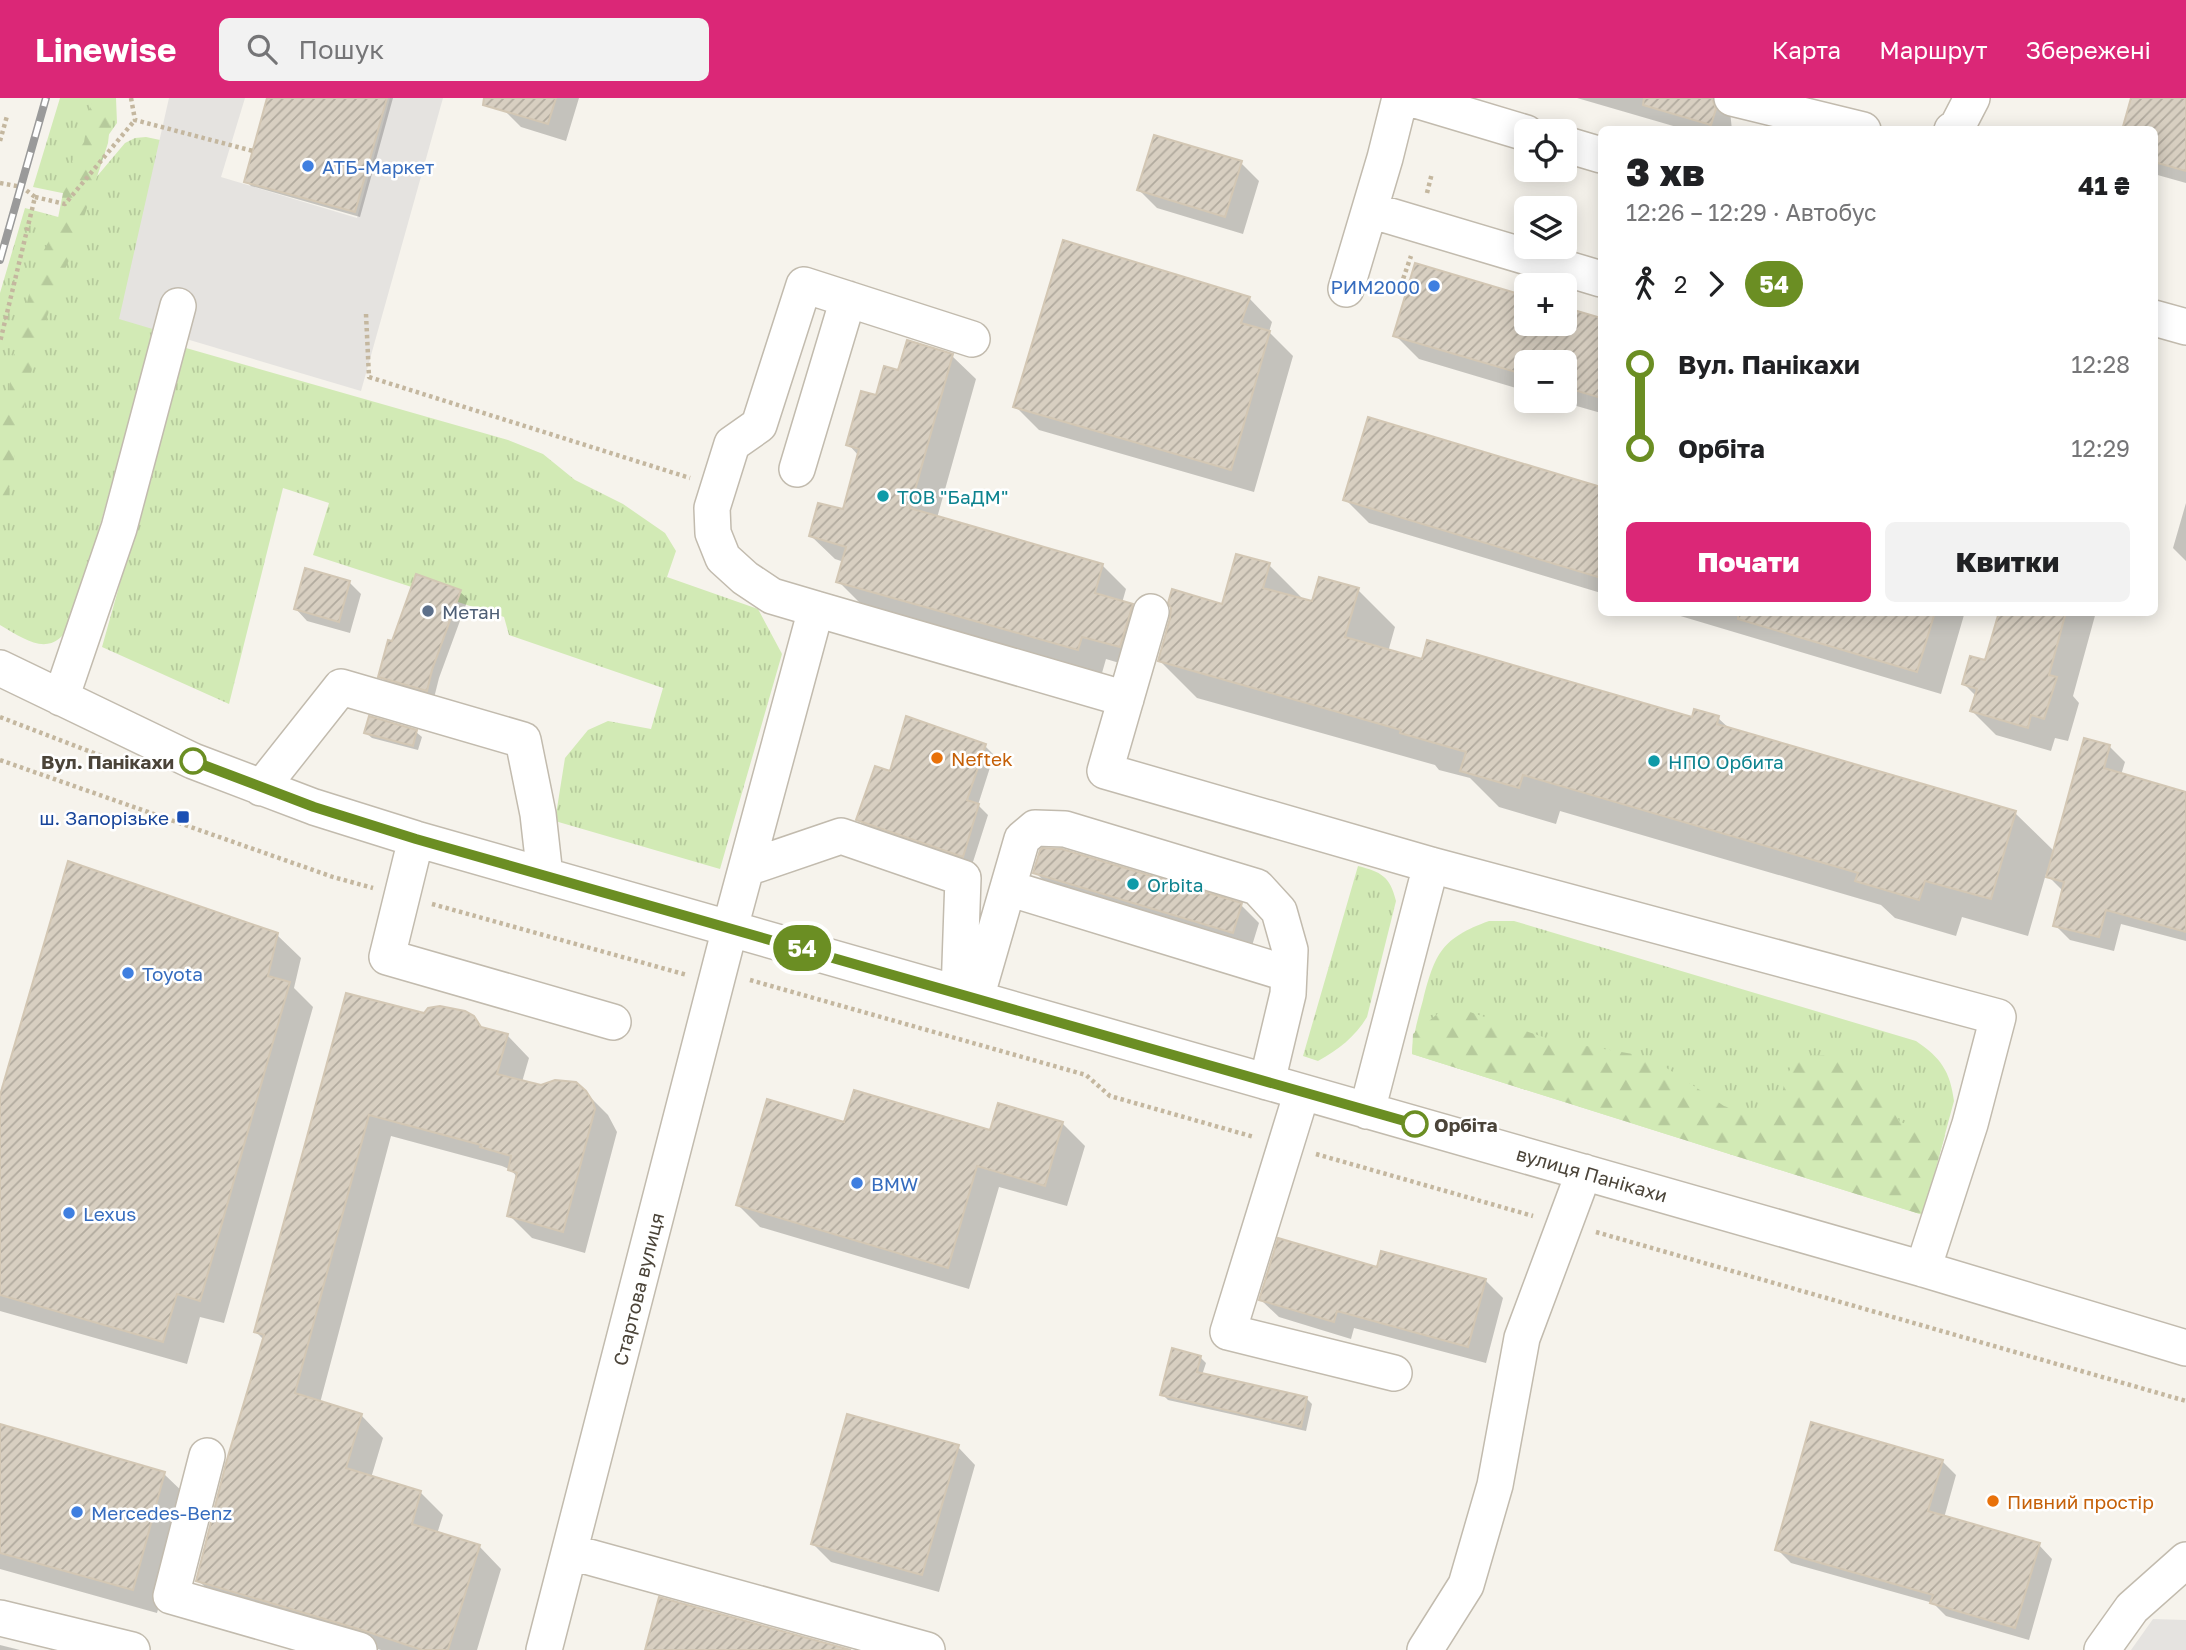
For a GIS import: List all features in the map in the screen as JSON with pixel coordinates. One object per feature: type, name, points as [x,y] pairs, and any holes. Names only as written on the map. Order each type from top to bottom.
[{"type":"street","points":[[1346,289],[1401,98]]},
{"type":"street","points":[[1409,98],[1514,129]]},
{"type":"street","points":[[1732,98],[1847,126]]},
{"type":"street","points":[[1958,126],[1972,98]]},
{"type":"street","points":[[1577,148],[1598,154]]},
{"type":"street","points":[[1370,210],[1598,278]]},
{"type":"street","points":[[972,339],[804,285],[759,425],[732,444],[718,487],[712,508],[713,533],[723,558],[745,578],[772,596],[1126,699]]},
{"type":"street","points":[[797,469],[848,299]]},
{"type":"street","points":[[61,698],[119,528],[178,306]]},
{"type":"street","points":[[2158,319],[2186,327]]},
{"type":"street","name":"Стартова вулиця","points":[[544,1650],[730,928],[816,609]]},
{"type":"street","points":[[1151,612],[1105,771],[1431,865],[1998,1017],[1970,1124],[1923,1269]]},
{"type":"street","name":"вулиця Панікахи","points":[[1,670],[193,761],[314,807],[416,839],[1923,1269],[2186,1348]]},
{"type":"street","points":[[261,788],[341,687],[523,740],[538,814],[545,876]]},
{"type":"street","points":[[968,996],[1008,888],[1022,839],[1035,828],[1065,828],[1257,887],[1279,911],[1290,950],[1288,994],[1267,1082]]},
{"type":"street","points":[[747,868],[841,836],[963,878],[968,996]]},
{"type":"street","points":[[416,839],[387,957],[612,1022]]},
{"type":"street","points":[[1367,1111],[1431,865]]},
{"type":"street","points":[[1008,888],[1289,974]]},
{"type":"street","points":[[1302,1092],[1228,1332],[1394,1373]]},
{"type":"street","points":[[1425,1650],[1466,1585],[1495,1485],[1522,1338],[1584,1172]]},
{"type":"street","points":[[207,1456],[171,1596],[359,1650]]},
{"type":"street","points":[[570,1552],[927,1650]]},
{"type":"street","points":[[2102,1650],[2132,1608],[2186,1560]]},
{"type":"street","points":[[0,1618],[132,1650]]},
{"type":"path","points":[[131,98],[135,120]]},
{"type":"path","points":[[0,141],[7,116]]},
{"type":"path","points":[[135,120],[253,151]]},
{"type":"path","points":[[0,183],[22,187],[35,197],[65,204],[135,120]]},
{"type":"path","points":[[0,342],[35,197]]},
{"type":"path","points":[[1408,287],[1401,285],[1409,262]]},
{"type":"path","points":[[366,314],[369,377],[718,487]]},
{"type":"path","points":[[0,760],[333,877],[717,984],[746,979],[1086,1074],[1110,1096],[1563,1225],[1594,1231],[2186,1401]]},
{"type":"green space","points":[[60,98],[116,98],[117,123],[67,194],[33,187]]},
{"type":"green space","points":[[93,98],[113,98],[108,143],[73,251],[37,346],[4,518],[0,525],[0,422],[8,404],[12,362],[37,263],[56,228],[68,168],[84,142]]},
{"type":"green space","points":[[146,137],[179,144],[156,329],[73,620],[57,640],[40,644],[0,625],[0,293],[25,208],[62,218],[125,143]]},
{"type":"green space","points":[[186,348],[508,440],[543,454],[575,480],[623,504],[665,533],[676,551],[667,577],[758,609],[782,654],[720,869],[555,821],[565,758],[588,730],[608,721],[651,729],[663,688],[509,635],[504,617],[313,555],[329,503],[283,488],[229,704],[102,647]]},
{"type":"green space","points":[[1358,866],[1383,876],[1391,886],[1396,901],[1367,1017],[1346,1042],[1318,1061],[1303,1056]]},
{"type":"green space","points":[[1489,921],[1514,921],[1916,1041],[1943,1066],[1950,1081],[1954,1101],[1923,1215],[1412,1054],[1427,984],[1437,959],[1451,941],[1473,927]]},
{"type":"green space","points":[[1441,1011],[1467,1011],[1552,1040],[1650,1057],[1724,1106],[1756,1117],[1780,1106],[1785,1079],[1794,1062],[1810,1056],[1837,1054],[1867,1072],[1900,1122],[1945,1135],[1923,1215],[1412,1054],[1413,1034]]},
{"type":"shaded area","points":[[169,98],[245,98],[221,177],[357,218],[390,98],[443,98],[361,391],[119,319]]},
{"type":"shaded area","points":[[2153,1619],[2186,1620],[2186,1650],[2131,1650]]},
{"type":"building","name":"АТБ-Маркет","points":[[267,98],[387,98],[355,212],[244,182]]},
{"type":"building","points":[[484,98],[556,98],[548,124],[483,105]]},
{"type":"building","points":[[1644,98],[1712,98],[1716,109],[1711,125],[1643,105]]},
{"type":"building","points":[[2131,98],[2186,98],[2186,171],[2158,163],[2158,126],[2123,126]]},
{"type":"building","points":[[1154,135],[1242,161],[1225,217],[1137,190]]},
{"type":"building","points":[[1063,240],[1250,297],[1241,323],[1270,331],[1231,470],[1013,407]]},
{"type":"building","points":[[1415,263],[1514,292],[1514,336],[1577,336],[1577,311],[1598,317],[1598,397],[1577,391],[1577,350],[1514,350],[1514,371],[1393,336]]},
{"type":"building","name":"ТОВ \"БаДМ\"","points":[[907,340],[953,354],[910,508],[1103,564],[1095,593],[1133,604],[1120,647],[1082,637],[1078,650],[836,582],[846,547],[809,536],[818,503],[843,509],[859,449],[846,445],[861,391],[876,395],[884,366],[898,370]]},
{"type":"building","points":[[1368,417],[1598,486],[1598,577],[1343,500]]},
{"type":"building","name":"НПО Орбита","points":[[1236,554],[1270,563],[1263,588],[1312,601],[1319,577],[1359,588],[1345,637],[1422,659],[1427,640],[1692,717],[1694,709],[1719,716],[1717,724],[2016,811],[1991,899],[1925,881],[1919,900],[1855,881],[1858,873],[1523,775],[1519,788],[1460,771],[1466,752],[1400,733],[1401,730],[1158,661],[1170,618],[1171,608],[1168,603],[1172,589],[1222,604]]},
{"type":"building","points":[[305,568],[350,581],[339,622],[294,609]]},
{"type":"building","points":[[416,574],[461,590],[427,691],[378,677],[388,640],[392,641]]},
{"type":"building","points":[[1738,616],[1934,616],[1917,672],[1738,619]]},
{"type":"building","points":[[1998,616],[2065,616],[2049,675],[2057,677],[2044,719],[2031,715],[2028,728],[1970,711],[1977,689],[1962,684],[1970,656],[1985,660]]},
{"type":"building","points":[[369,716],[417,730],[413,746],[364,733]]},
{"type":"building","points":[[906,716],[986,744],[967,800],[979,804],[963,857],[856,820],[875,766],[890,771]]},
{"type":"building","points":[[2084,738],[2110,745],[2104,768],[2186,792],[2186,932],[2106,910],[2099,937],[2053,926],[2064,882],[2046,877]]},
{"type":"building","name":"Orbita","points":[[1042,848],[1062,849],[1242,903],[1233,933],[1033,873]]},
{"type":"building","points":[[68,861],[278,933],[268,976],[290,982],[200,1301],[177,1294],[163,1342],[0,1295],[0,1095]]},
{"type":"building","points":[[346,993],[424,1013],[428,1008],[440,1006],[465,1011],[474,1016],[481,1027],[508,1034],[497,1074],[541,1085],[555,1080],[576,1082],[586,1091],[595,1109],[563,1232],[507,1216],[517,1173],[508,1170],[511,1156],[480,1147],[481,1145],[369,1115],[295,1393],[362,1414],[346,1468],[421,1491],[412,1524],[480,1545],[448,1650],[422,1650],[196,1581],[226,1463],[264,1335],[254,1332]]},
{"type":"building","name":"BMW","points":[[854,1090],[990,1130],[998,1103],[1063,1122],[1045,1186],[977,1166],[948,1268],[736,1205],[767,1099],[844,1122]]},
{"type":"building","points":[[1278,1238],[1377,1267],[1381,1251],[1486,1279],[1468,1347],[1337,1311],[1334,1322],[1259,1300]]},
{"type":"building","points":[[1172,1348],[1201,1356],[1197,1372],[1307,1397],[1301,1427],[1160,1395]]},
{"type":"building","points":[[847,1414],[959,1445],[922,1575],[811,1544]]},
{"type":"building","points":[[1811,1422],[1943,1460],[1928,1511],[2040,1543],[2015,1628],[1930,1603],[1933,1595],[1775,1550]]},
{"type":"building","name":"Mercedes-Benz","points":[[0,1424],[165,1472],[133,1590],[0,1553]]},
{"type":"building","points":[[659,1597],[851,1650],[645,1650]]},
{"type":"railway","points":[[0,260],[46,98]]},
{"type":"bus line","name":"54","points":[[193,761],[314,807],[416,839],[1415,1124]]},
{"type":"place","name":"АТБ-Маркет","points":[[308,166]]},
{"type":"place","name":"РИМ2000","points":[[1434,286]]},
{"type":"place","name":"ТОВ \"БаДМ\"","points":[[883,496]]},
{"type":"place","name":"Метан","points":[[428,611]]},
{"type":"place","name":"Neftek","points":[[937,758]]},
{"type":"place","name":"Вул. Панікахи","points":[[193,761]]},
{"type":"place","name":"НПО Орбита","points":[[1654,761]]},
{"type":"place","name":"ш. Запорізьке","points":[[183,817]]},
{"type":"place","name":"Orbita","points":[[1133,884]]},
{"type":"place","name":"Toyota","points":[[128,973]]},
{"type":"place","name":"Орбіта","points":[[1415,1124]]},
{"type":"place","name":"BMW","points":[[857,1183]]},
{"type":"place","name":"Lexus","points":[[69,1213]]},
{"type":"place","name":"Пивний простір","points":[[1993,1501]]},
{"type":"place","name":"Mercedes-Benz","points":[[77,1512]]}]
